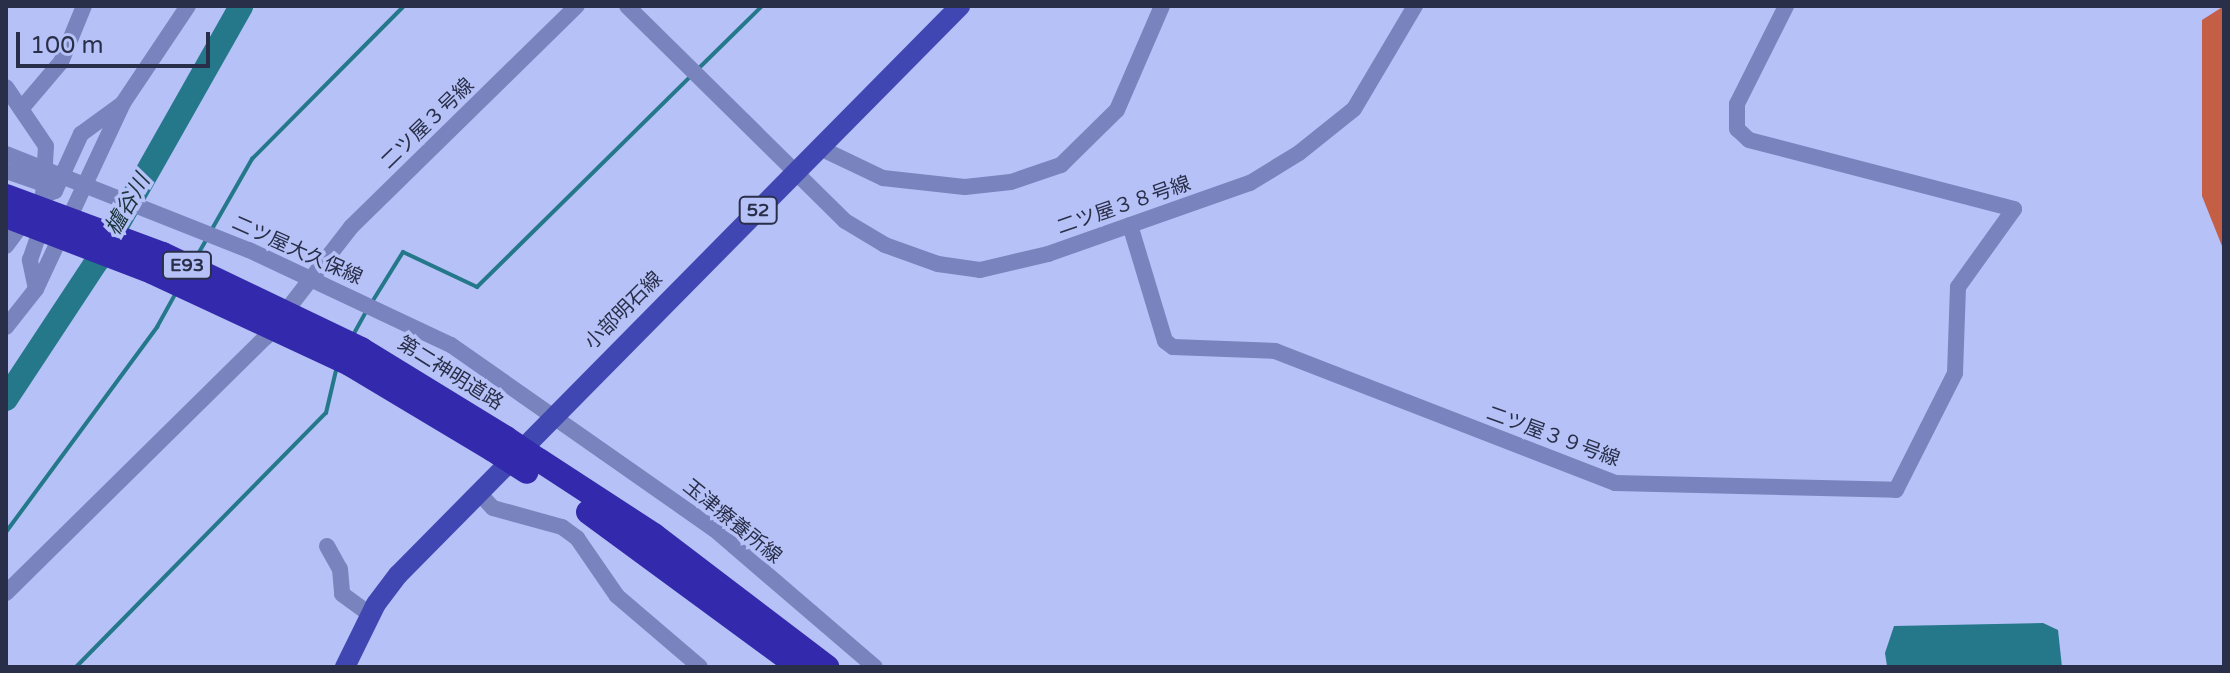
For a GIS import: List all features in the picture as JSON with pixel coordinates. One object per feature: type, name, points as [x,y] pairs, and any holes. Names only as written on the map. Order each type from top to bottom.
[{"type":"highway","name":"第二神明道路","points":[[6,196],[163,254],[356,357],[533,466],[799,667]]},
{"type":"highway","name":"第二神明道路","points":[[8,232],[152,272],[356,357]]},
{"type":"highway","name":"第二神明道路","points":[[533,466],[654,535],[827,667]]},
{"type":"main road","name":"小部明石線","points":[[347,666],[371,615],[398,575],[960,6]]},
{"type":"street","points":[[21,109],[61,62],[84,6]]},
{"type":"street","points":[[6,327],[36,289],[123,103],[188,6]]},
{"type":"street","name":"二ツ屋３号線","points":[[6,593],[266,337],[351,227],[577,6]]},
{"type":"street","name":"二ツ屋３８号線","points":[[627,6],[845,221],[885,245],[938,264],[980,270],[1048,254],[1250,183],[1299,153],[1354,109],[1415,6]]},
{"type":"street","points":[[820,148],[883,178],[965,187],[1011,182],[1061,165],[1117,110],[1162,6]]},
{"type":"street","name":"二ツ屋３９号線","points":[[1130,225],[1165,341],[1173,347],[1275,351],[1615,483],[1896,490],[1955,373],[1958,287],[2014,209],[1749,140],[1737,129],[1737,104],[1747,79],[1784,18],[1786,6]]},
{"type":"street","points":[[6,87],[46,146],[46,190],[30,260],[36,289]]},
{"type":"street","points":[[8,232],[46,190],[81,134],[123,103]]},
{"type":"street","name":"二ツ屋大久保線","points":[[6,154],[313,277],[451,345],[557,416]]},
{"type":"street","points":[[6,171],[46,190]]},
{"type":"street","name":"玉津療養所線","points":[[557,416],[714,529],[875,667]]},
{"type":"street","points":[[478,492],[493,508],[562,527],[577,538],[617,596],[693,665]]},
{"type":"street","points":[[327,546],[340,569],[342,594],[371,615]]},
{"type":"shaded area","points":[[2224,6],[2224,251],[2202,196],[2202,20]]},
{"type":"shaded area","points":[[2043,623],[2058,630],[2062,667],[1887,666],[1885,653],[1894,626]]},
{"type":"waterway","name":"櫨谷川","points":[[6,399],[97,261],[241,6]]},
{"type":"waterway","points":[[212,229],[252,159],[404,6]]},
{"type":"waterway","points":[[698,69],[762,6]]},
{"type":"waterway","points":[[372,302],[403,252],[477,287],[692,75]]},
{"type":"waterway","points":[[194,261],[208,237]]},
{"type":"waterway","points":[[6,532],[157,327],[176,293]]},
{"type":"waterway","points":[[352,337],[367,310]]},
{"type":"waterway","points":[[76,667],[326,413],[337,366]]}]
